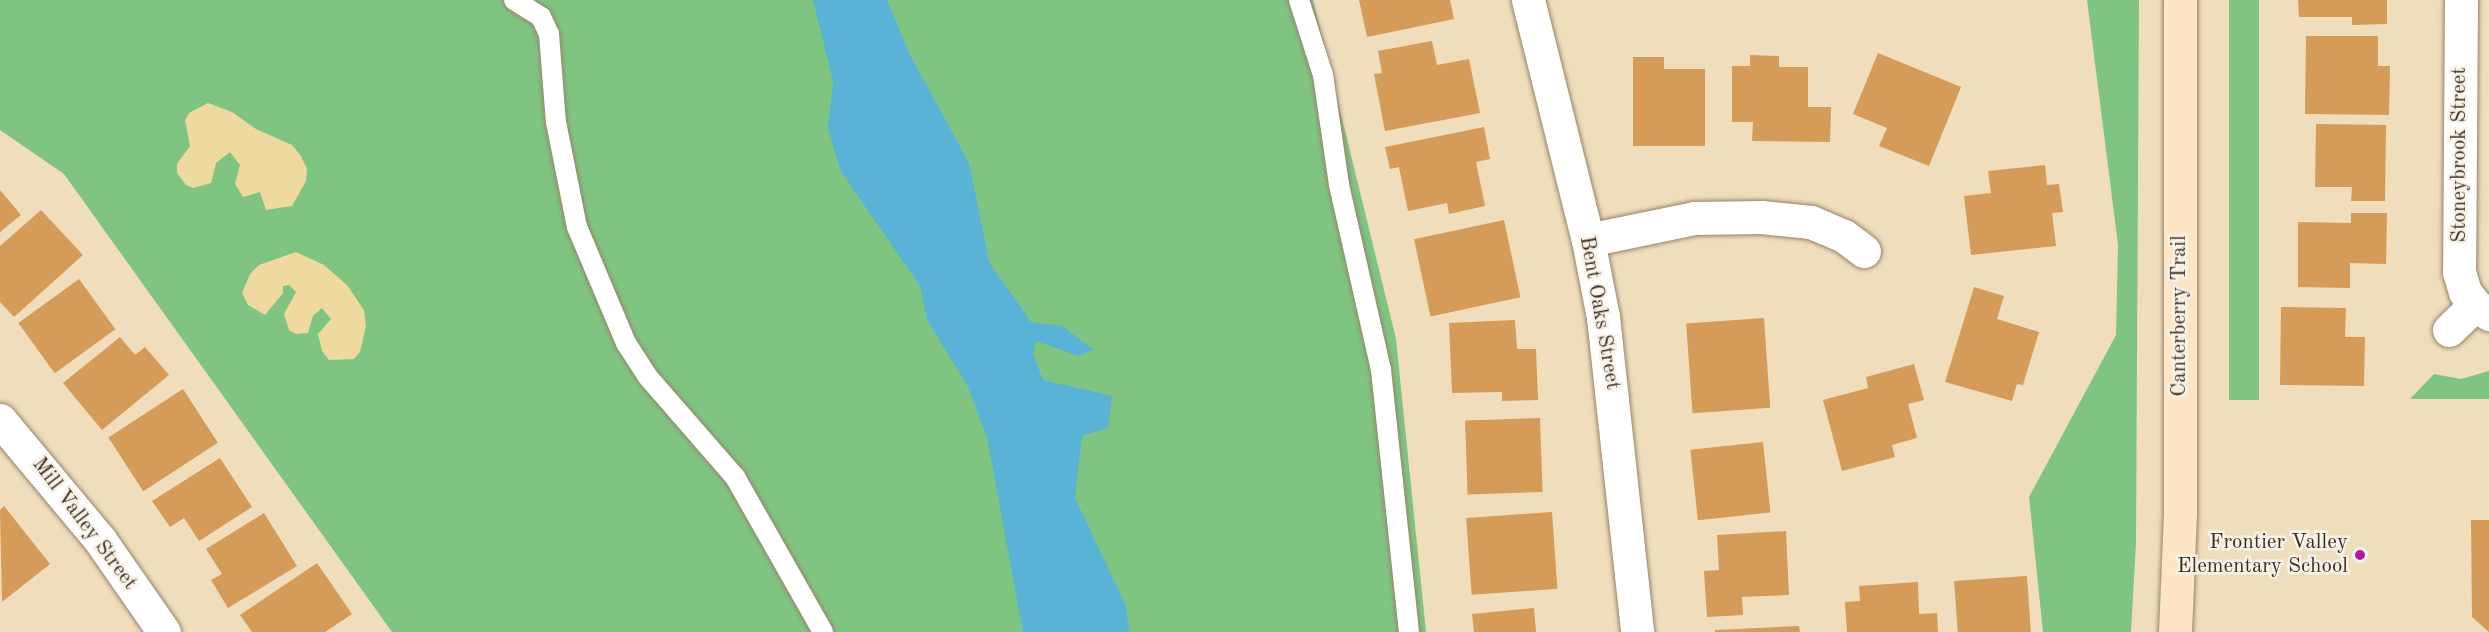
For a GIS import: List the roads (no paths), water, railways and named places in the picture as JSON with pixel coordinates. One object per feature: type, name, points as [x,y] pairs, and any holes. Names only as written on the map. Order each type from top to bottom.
[{"type":"street","name":"Bent Oaks Street","points":[[1528,0],[1588,240],[1610,360],[1637,632]]},
{"type":"street","name":"Canterberry Trail","points":[[2175,632],[2180,514],[2181,0]]},
{"type":"street","name":"Stoneybrook Street","points":[[2461,0],[2459,272],[2465,292],[2482,309]]},
{"type":"street","points":[[1588,240],[1694,218],[1761,217],[1811,222],[1844,236],[1864,251]]},
{"type":"street","points":[[2449,330],[2482,309]]},
{"type":"street","name":"Mill Valley Street","points":[[0,420],[100,540],[164,632]]},
{"type":"lane","points":[[514,0],[541,17],[549,34],[556,122],[577,226],[626,343],[648,377],[735,477],[823,632]]},
{"type":"lane","points":[[1299,0],[1323,75],[1339,185],[1381,370],[1409,632]]},
{"type":"water","points":[[813,0],[887,0],[909,53],[969,163],[989,262],[1031,322],[1062,326],[1094,350],[1078,356],[1036,341],[1033,354],[1043,380],[1112,396],[1108,428],[1082,436],[1075,498],[1126,606],[1129,632],[1023,632],[987,437],[967,385],[927,320],[920,286],[840,170],[828,127],[833,81]]},
{"type":"place","name":"Frontier Valley Elementary School","points":[[2360,555]]}]
